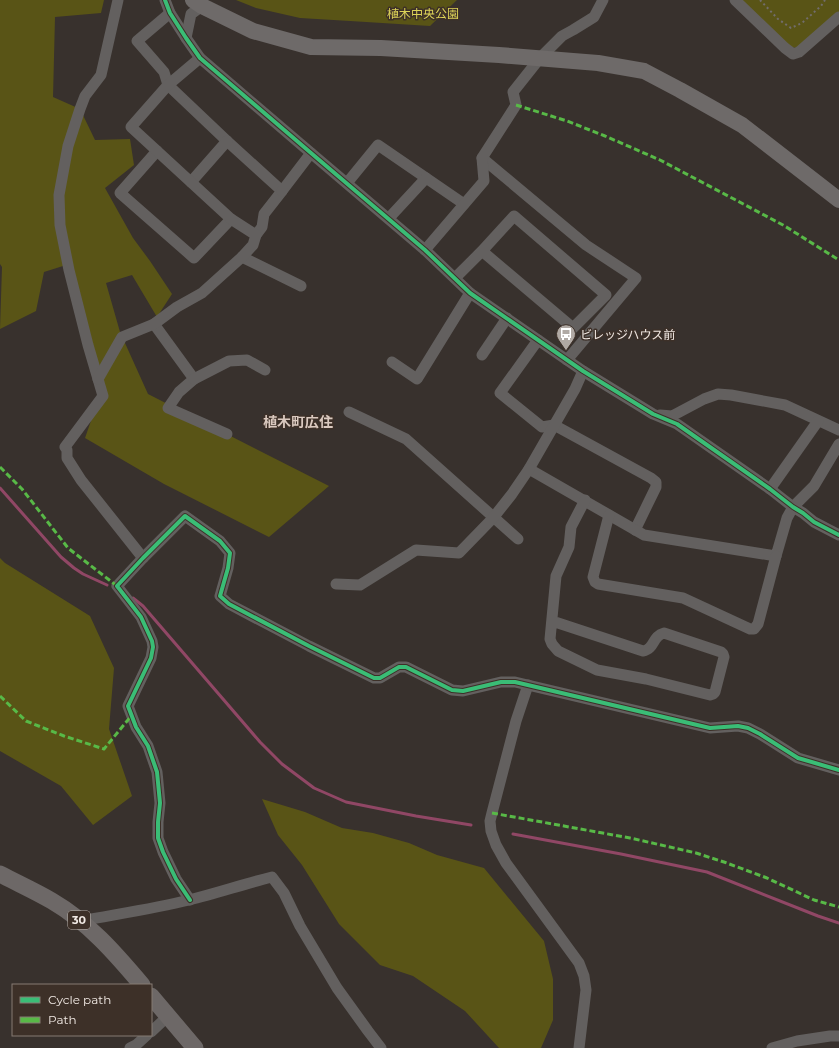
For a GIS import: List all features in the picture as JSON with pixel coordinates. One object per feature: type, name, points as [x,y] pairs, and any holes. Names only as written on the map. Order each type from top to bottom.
[{"type":"main road","name":"30","points":[[0,874],[52,901],[80,921],[100,938],[141,984]]},
{"type":"main road","points":[[152,997],[195,1048]]},
{"type":"street","points":[[118,0],[101,75],[85,96],[68,146],[59,195],[60,225],[69,270],[103,396],[65,447],[67,450],[67,458],[81,480],[143,558]]},
{"type":"street","points":[[165,0],[170,13],[200,58],[389,218],[470,293],[583,371],[653,414],[677,424],[770,489],[814,522],[839,535]]},
{"type":"street","points":[[425,250],[484,180],[482,158],[516,105],[513,92],[540,58],[562,36],[594,17],[603,0]]},
{"type":"street","points":[[735,0],[784,48],[793,54],[799,52],[839,17]]},
{"type":"street","points":[[186,38],[191,14],[198,3],[253,31],[311,47],[381,48],[540,58],[598,63],[644,72],[680,90],[742,125],[839,200]]},
{"type":"street","points":[[170,13],[137,41],[164,72],[168,85],[227,141],[282,190]]},
{"type":"street","points":[[200,58],[168,85],[131,127],[232,219],[256,235]]},
{"type":"street","points":[[191,182],[227,141]]},
{"type":"street","points":[[347,183],[378,145],[464,204]]},
{"type":"street","points":[[157,151],[120,193],[194,258],[232,219]]},
{"type":"street","points":[[98,379],[122,337],[154,324],[177,307],[202,292],[253,246],[256,235],[262,227],[264,214],[311,153]]},
{"type":"street","points":[[482,158],[586,245],[636,278],[567,360]]},
{"type":"street","points":[[389,218],[426,178]]},
{"type":"street","points":[[455,278],[514,216],[606,295],[573,328],[482,251]]},
{"type":"street","points":[[242,257],[301,286]]},
{"type":"street","points":[[392,362],[417,379],[470,293]]},
{"type":"street","points":[[482,355],[507,318]]},
{"type":"street","points":[[154,324],[194,380]]},
{"type":"street","points":[[538,340],[500,393],[542,427],[554,425],[656,482],[656,487],[635,530]]},
{"type":"street","points":[[227,434],[168,408],[179,392],[194,380],[229,361],[247,360],[265,370]]},
{"type":"street","points":[[336,584],[360,585],[416,550],[459,553],[493,518],[512,494],[529,469],[575,389],[583,371]]},
{"type":"street","points":[[653,414],[672,416],[704,399],[718,394],[731,395],[785,405],[839,430]]},
{"type":"street","points":[[349,412],[406,439],[518,539]]},
{"type":"street","points":[[770,489],[818,421]]},
{"type":"street","points":[[609,515],[593,577],[595,582],[598,584],[683,598],[750,629],[754,629],[758,624],[787,518],[793,507],[814,486],[839,444]]},
{"type":"street","points":[[529,469],[644,535],[776,556]]},
{"type":"street","points":[[552,621],[643,651],[652,646],[657,636],[664,633],[721,652],[724,657],[715,692],[710,695],[646,679],[597,670],[558,651],[552,644],[550,639],[556,576],[570,546],[571,527],[585,500]]},
{"type":"street","points":[[190,900],[176,879],[158,838],[160,803],[157,772],[148,746],[136,727],[128,706],[151,658],[153,647],[152,641],[141,617],[117,586],[185,516],[220,542],[230,554],[228,568],[220,596],[229,604],[374,678],[380,678],[399,667],[406,667],[452,690],[463,691],[501,682],[515,682],[710,728],[738,726],[748,728],[760,734],[798,758],[839,770]]},
{"type":"street","points":[[528,685],[516,721],[492,813],[490,821],[491,830],[496,845],[506,863],[579,962],[584,976],[586,990],[579,1048]]},
{"type":"street","points":[[80,921],[190,900],[254,881],[272,878],[284,893],[300,926],[337,988],[382,1048]]},
{"type":"street","points":[[152,1031],[168,1016]]},
{"type":"street","points":[[130,1048],[136,1045],[146,1036]]},
{"type":"street","points":[[772,1048],[797,1041],[839,1036]]},
{"type":"path","points":[[760,0],[778,19],[791,28],[802,24],[821,6],[825,0]]},
{"type":"green space","points":[[0,0],[104,0],[101,13],[55,17],[53,97],[80,109],[95,140],[130,139],[134,165],[105,188],[133,238],[172,294],[157,317],[132,275],[106,283],[120,332],[148,394],[329,486],[269,537],[164,484],[85,438],[100,395],[63,266],[44,272],[36,311],[0,329],[2,267],[0,264]]},
{"type":"green space","name":"植木中央公園","points":[[236,0],[457,0],[430,26],[300,18],[256,8]]},
{"type":"green space","points":[[742,0],[839,0],[839,12],[798,48],[788,47]]},
{"type":"green space","points":[[0,558],[5,563],[90,616],[114,668],[109,729],[132,796],[93,825],[61,786],[0,751]]},
{"type":"green space","points":[[262,799],[305,812],[342,828],[373,833],[409,843],[437,855],[484,868],[544,941],[553,979],[553,1020],[541,1048],[499,1048],[465,1011],[413,976],[380,965],[339,924],[302,865],[278,835]]},
{"type":"waterway","points":[[0,488],[61,557],[83,574],[107,585]]},
{"type":"waterway","points":[[133,598],[143,606],[260,742],[282,764],[314,788],[346,802],[471,825]]},
{"type":"waterway","points":[[513,834],[707,872],[839,923]]},
{"type":"marked path","points":[[516,105],[567,121],[660,160],[783,225],[839,260]]},
{"type":"marked path","points":[[0,467],[22,489],[68,548],[117,586]]},
{"type":"marked path","points":[[0,696],[26,721],[64,736],[104,749],[132,715]]},
{"type":"marked path","points":[[492,813],[630,838],[696,853],[767,878],[814,900],[839,907]]},
{"type":"cycle path","points":[[165,0],[170,13],[200,58],[425,250],[470,293],[583,371],[653,414],[677,424],[770,489],[814,522],[839,535]]},
{"type":"cycle path","points":[[190,900],[176,879],[158,838],[160,803],[157,772],[148,746],[136,727],[128,706],[151,658],[153,647],[152,641],[141,617],[117,586],[185,516],[220,541],[230,553],[228,568],[220,596],[229,604],[374,678],[380,678],[399,667],[406,667],[452,690],[463,691],[501,682],[515,682],[710,728],[738,726],[748,728],[760,734],[798,758],[839,770]]},
{"type":"place","name":"ビレッジハウス前","points":[[566,351]]},
{"type":"district","name":"植木町広住","points":[[298,422]]}]
